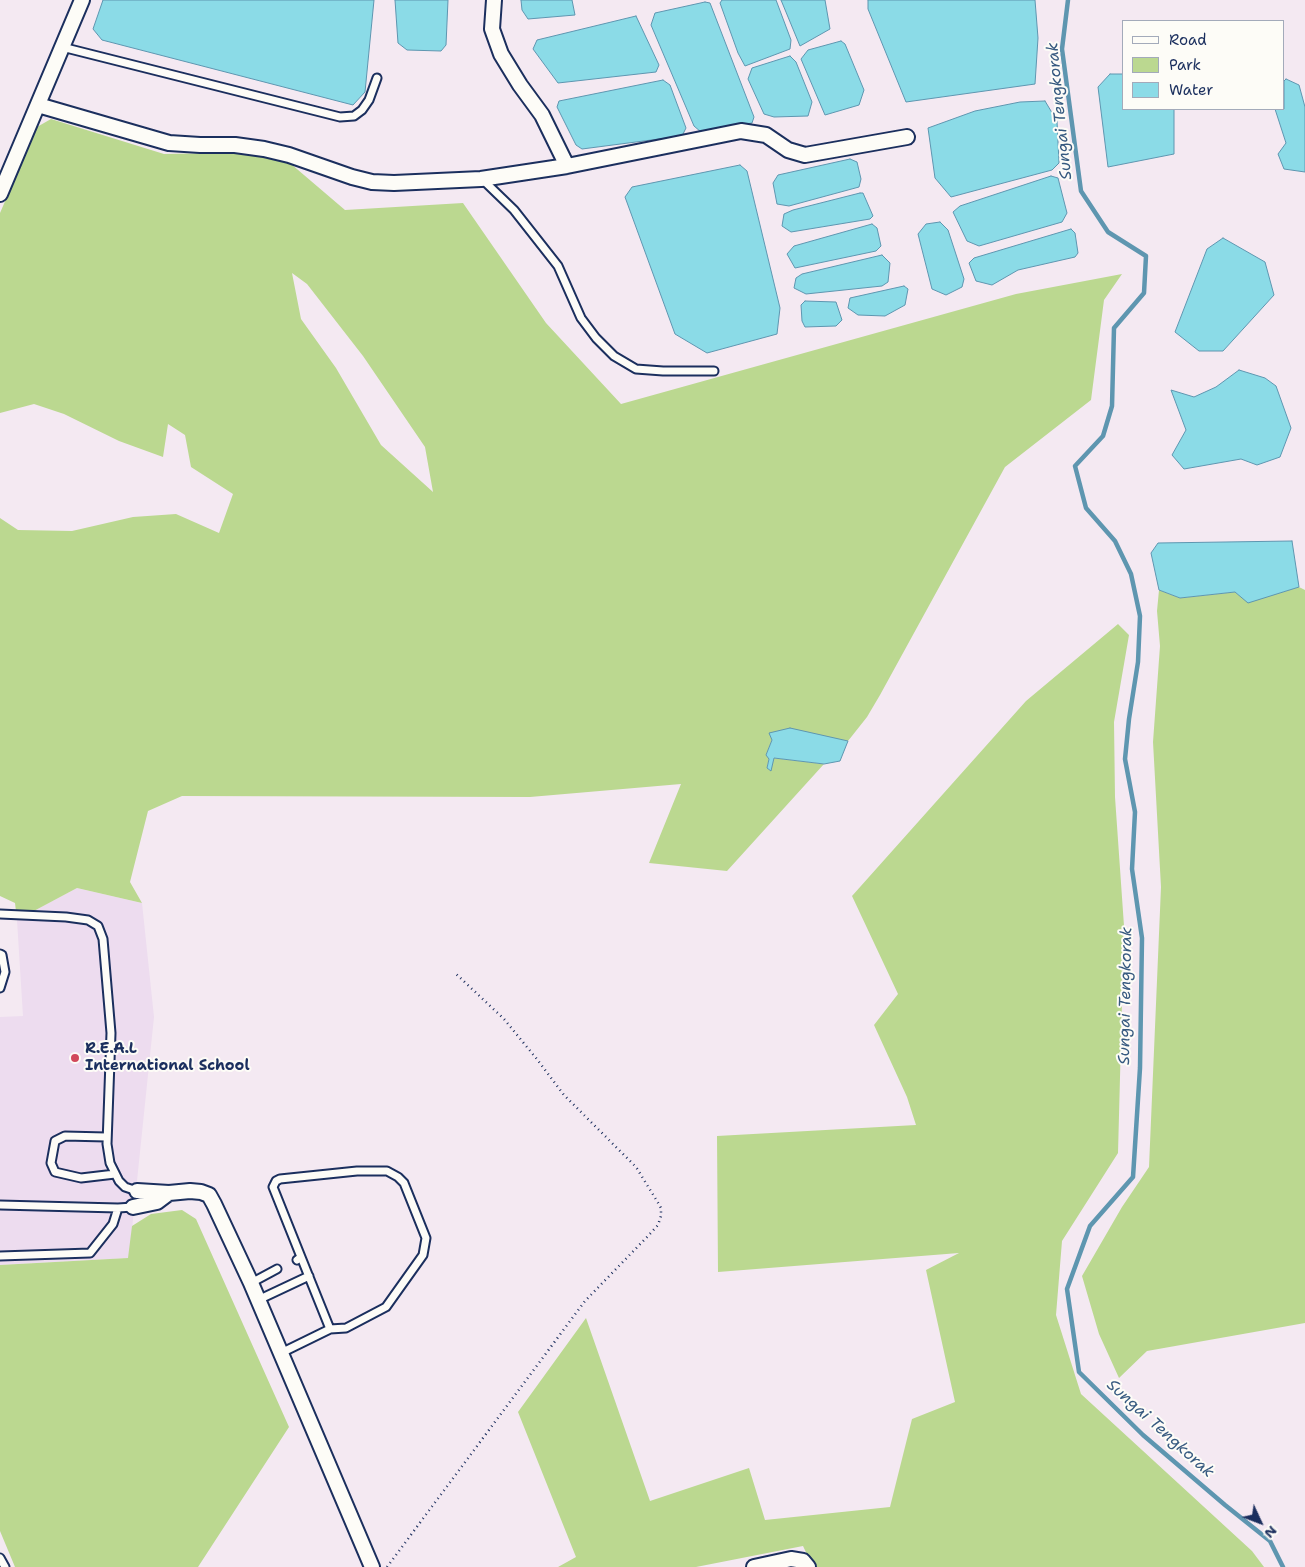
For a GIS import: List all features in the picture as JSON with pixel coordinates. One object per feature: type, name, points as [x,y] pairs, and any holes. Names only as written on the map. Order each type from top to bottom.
[{"type":"street","points":[[0,194],[82,0]]},
{"type":"street","points":[[494,0],[492,29],[501,54],[520,85],[542,115],[567,166]]},
{"type":"street","points":[[38,105],[169,143],[235,145],[264,149],[289,155],[352,177],[372,182],[394,183],[481,179],[567,166],[741,131],[766,136],[788,150],[805,155],[907,137]]},
{"type":"street","points":[[137,1191],[169,1193],[190,1191],[209,1195],[251,1283],[372,1567]]},
{"type":"street","points":[[133,1207],[157,1202],[169,1193]]},
{"type":"street","points":[[754,1567],[791,1559],[803,1561],[808,1567]]},
{"type":"lane","points":[[62,47],[340,117],[354,116],[362,110],[369,100],[377,78]]},
{"type":"lane","points":[[481,179],[514,210],[558,266],[581,318],[596,338],[614,356],[636,369],[714,371]]},
{"type":"lane","points":[[0,914],[80,919],[88,920],[98,926],[103,938],[110,1033],[106,1137],[110,1163],[115,1174],[125,1188],[137,1191]]},
{"type":"lane","points":[[0,954],[5,972],[0,988]]},
{"type":"lane","points":[[106,1137],[65,1136],[55,1141],[51,1163],[56,1172],[81,1178],[115,1174]]},
{"type":"lane","points":[[281,1354],[330,1329],[346,1328],[386,1307],[423,1255],[426,1238],[404,1183],[387,1171],[357,1171],[280,1179],[276,1181],[273,1188],[299,1259],[310,1276],[330,1329]]},
{"type":"lane","points":[[0,1205],[133,1207]]},
{"type":"lane","points":[[0,1256],[90,1253],[112,1224],[118,1208]]},
{"type":"lane","points":[[251,1283],[277,1269]]},
{"type":"lane","points":[[258,1300],[310,1276]]},
{"type":"lane","points":[[0,1558],[5,1567]]},
{"type":"path","points":[[387,1567],[585,1300],[658,1225],[661,1216],[657,1201],[636,1167],[564,1095],[504,1019],[454,972]]},
{"type":"shaded area","name":"R.E.A.L International School","points":[[77,888],[142,903],[154,1017],[129,1258],[0,1265],[0,1017],[23,1016],[17,920]]},
{"type":"green space","points":[[51,119],[164,154],[277,152],[345,210],[463,203],[546,323],[621,404],[1016,294],[1122,274],[1104,300],[1091,400],[1005,467],[880,695],[867,717],[848,741],[834,739],[772,740],[766,755],[769,758],[767,768],[770,770],[774,758],[824,764],[727,871],[649,863],[681,784],[530,797],[182,796],[148,811],[130,882],[142,903],[77,888],[17,920],[15,903],[0,896],[0,518],[18,530],[72,531],[133,517],[176,514],[219,533],[233,494],[191,467],[185,435],[168,424],[163,457],[119,441],[64,414],[34,404],[0,413],[0,213],[37,127]],"holes":[[[292,273],[307,284],[363,356],[425,447],[433,492],[381,445],[336,368],[301,319]]]},
{"type":"green space","points":[[1299,587],[1305,590],[1305,1323],[1147,1351],[1119,1378],[1099,1334],[1082,1276],[1122,1207],[1149,1167],[1161,887],[1153,742],[1160,646],[1157,611],[1159,590],[1180,598],[1235,592],[1248,602]]},
{"type":"green space","points":[[1118,624],[1129,635],[1114,722],[1115,797],[1124,926],[1118,1153],[1062,1241],[1056,1315],[1081,1394],[1252,1551],[1264,1567],[813,1567],[803,1546],[696,1567],[558,1567],[576,1557],[518,1412],[586,1318],[650,1501],[749,1468],[765,1520],[890,1507],[912,1419],[955,1402],[926,1270],[959,1253],[718,1272],[717,1136],[916,1125],[907,1097],[874,1025],[898,994],[852,896],[1026,701]]},
{"type":"green space","points":[[182,1210],[196,1219],[289,1427],[198,1567],[15,1567],[0,1531],[0,1265],[128,1258],[132,1226],[151,1214]]},
{"type":"water","points":[[103,0],[374,0],[365,92],[353,105],[102,40],[93,29]]},
{"type":"water","points":[[395,0],[448,0],[446,45],[441,51],[407,50],[398,43]]},
{"type":"water","points":[[521,0],[572,0],[575,15],[528,19],[522,10]]},
{"type":"water","points":[[722,0],[776,0],[791,40],[790,49],[745,66],[738,53],[720,3]]},
{"type":"water","points":[[781,0],[825,0],[830,29],[800,46]]},
{"type":"water","points":[[868,0],[1035,0],[1038,38],[1035,84],[906,102],[868,9]]},
{"type":"water","points":[[705,2],[710,3],[754,117],[752,123],[701,132],[694,126],[651,25],[655,13]]},
{"type":"water","points":[[636,16],[659,65],[656,72],[558,83],[533,49],[537,40]]},
{"type":"water","points":[[841,41],[845,44],[864,90],[859,105],[825,115],[801,59],[808,50]]},
{"type":"water","points":[[790,56],[796,62],[812,102],[808,116],[774,117],[764,114],[748,79],[752,68]]},
{"type":"water","points":[[1110,74],[1122,74],[1122,110],[1174,110],[1174,154],[1108,167],[1098,87]]},
{"type":"water","points":[[663,80],[670,85],[686,128],[682,136],[582,149],[576,145],[557,107],[559,101]]},
{"type":"water","points":[[1285,80],[1299,85],[1305,107],[1305,172],[1284,169],[1278,154],[1286,143],[1275,110],[1285,110]]},
{"type":"water","points":[[1045,101],[1057,121],[1059,163],[1052,170],[951,197],[935,178],[928,128],[975,111],[1020,102]]},
{"type":"water","points":[[850,159],[857,162],[861,179],[859,187],[789,206],[777,204],[773,183],[778,175]]},
{"type":"water","points":[[740,165],[747,171],[780,308],[777,334],[707,353],[675,334],[625,197],[632,187]]},
{"type":"water","points":[[1051,176],[1058,178],[1067,213],[1062,222],[979,246],[967,241],[953,212],[960,206]]},
{"type":"water","points":[[863,193],[873,216],[870,219],[791,232],[782,226],[784,214],[793,210]]},
{"type":"water","points":[[940,222],[948,230],[964,279],[962,287],[946,295],[932,289],[918,234],[926,224]]},
{"type":"water","points":[[872,224],[877,228],[881,246],[876,251],[795,268],[787,254],[794,246]]},
{"type":"water","points":[[1071,229],[1075,233],[1078,253],[1075,257],[1018,270],[992,285],[976,281],[969,263],[974,258]]},
{"type":"water","points":[[1223,238],[1265,262],[1274,295],[1223,351],[1199,351],[1175,332],[1207,249]]},
{"type":"water","points":[[882,255],[890,263],[888,282],[882,286],[806,294],[794,288],[796,278],[802,274]]},
{"type":"water","points":[[904,286],[908,289],[905,305],[885,316],[858,315],[848,308],[850,298]]},
{"type":"water","points":[[805,301],[836,302],[842,320],[836,326],[805,327],[802,321],[801,305]]},
{"type":"water","points":[[1239,370],[1265,378],[1276,386],[1291,428],[1280,457],[1257,465],[1241,459],[1184,469],[1172,455],[1186,430],[1171,390],[1194,397],[1216,387]]},
{"type":"water","points":[[1292,541],[1299,587],[1248,603],[1235,592],[1180,598],[1159,590],[1151,553],[1158,543]]},
{"type":"water","points":[[790,728],[848,741],[840,761],[824,764],[774,758],[771,771],[767,768],[769,759],[766,755],[772,740],[769,733]]},
{"type":"waterway","name":"Sungai Tengkorak","points":[[1068,0],[1062,49],[1081,191],[1108,232],[1146,256],[1144,293],[1114,328],[1112,406],[1103,436],[1075,466],[1086,508],[1115,541],[1131,574],[1140,616],[1138,662],[1125,759],[1135,812],[1132,869],[1142,938],[1140,1068],[1133,1177],[1090,1226],[1067,1289],[1079,1372],[1143,1435],[1270,1541],[1283,1567]]},
{"type":"place","name":"R.E.A.L International School","points":[[75,1058]]}]
